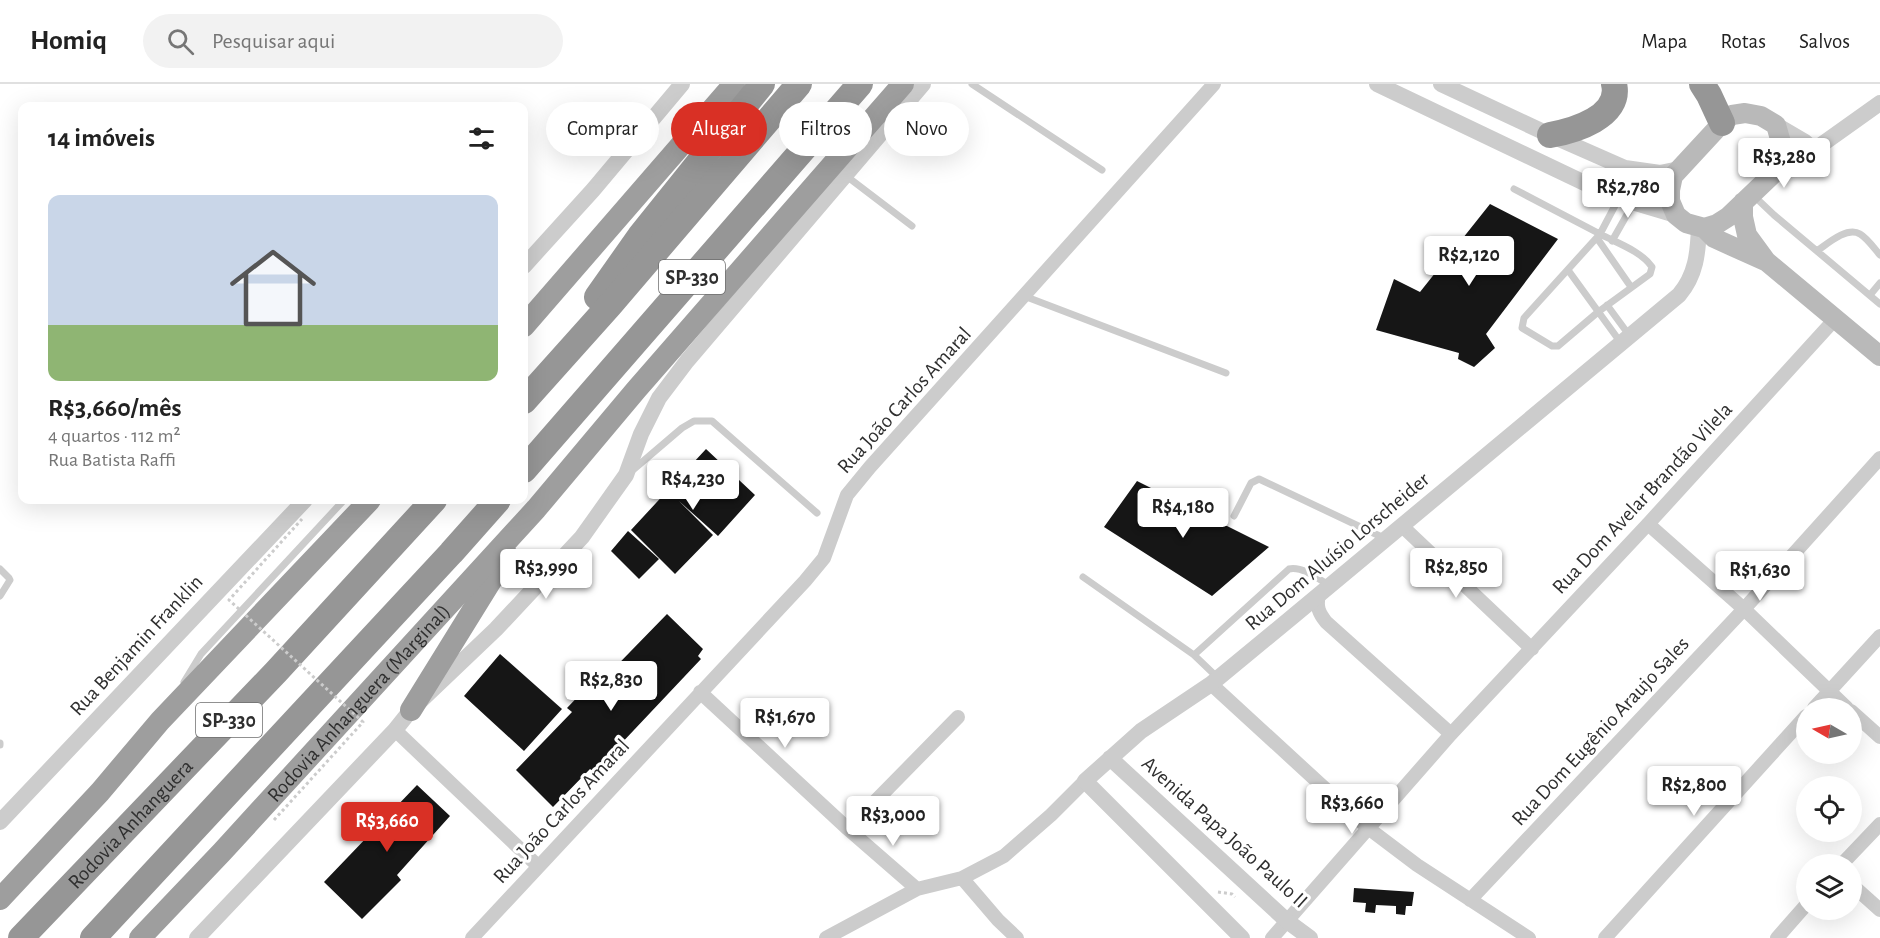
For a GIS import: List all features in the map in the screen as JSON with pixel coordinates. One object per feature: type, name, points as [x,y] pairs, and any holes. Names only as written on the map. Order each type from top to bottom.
[{"type":"highway","points":[[528,321],[734,84]]},
{"type":"highway","points":[[528,385],[584,315],[640,236],[762,84]]},
{"type":"highway","name":"SP-330","points":[[528,396],[610,305],[799,84]]},
{"type":"highway","points":[[1550,135],[1583,126],[1598,118],[1612,101],[1614,84]]},
{"type":"highway","points":[[1701,84],[1709,95],[1722,123]]},
{"type":"highway","name":"SP-330","points":[[528,465],[859,85]]},
{"type":"highway","name":"Rodovia Anhanguera (Marginal)","points":[[140,938],[222,852],[536,509],[651,372],[915,85]]},
{"type":"highway","points":[[0,899],[100,792],[160,721],[366,504]]},
{"type":"highway","name":"Rodovia Anhanguera","points":[[21,938],[276,672],[430,504]]},
{"type":"highway","name":"SP-330","points":[[93,938],[494,504]]},
{"type":"highway","points":[[411,710],[536,509]]},
{"type":"main road","points":[[1701,227],[1717,224],[1728,218],[1772,175],[1780,159],[1782,146],[1776,125],[1761,116],[1745,113],[1732,115],[1722,123],[1673,176],[1670,201],[1676,215],[1686,223],[1701,227],[1714,238],[1766,261],[1880,356]]},
{"type":"main road","points":[[1747,198],[1743,217],[1748,234],[1766,261]]},
{"type":"street","points":[[528,262],[593,190],[682,84]]},
{"type":"street","name":"Rua João Carlos Amaral","points":[[472,938],[805,581],[824,558],[847,495],[870,467],[1214,84]]},
{"type":"street","points":[[1377,84],[1626,201],[1676,215]]},
{"type":"street","points":[[1441,84],[1625,168],[1660,172],[1679,169]]},
{"type":"street","points":[[197,938],[395,730],[411,710],[496,629],[582,537],[626,475],[641,434],[659,398],[687,361],[845,175],[915,85]]},
{"type":"street","points":[[1772,175],[1815,150],[1880,103]]},
{"type":"street","points":[[1776,125],[1815,150]]},
{"type":"street","name":"Rua Dom Aluísio Lorscheider","points":[[826,938],[917,889],[962,878],[1004,856],[1052,815],[1141,731],[1214,681],[1298,614],[1626,340],[1686,287],[1694,270],[1701,227]]},
{"type":"street","name":"Rua Dom Avelar Brandão Vilela","points":[[1272,938],[1451,734],[1648,524],[1836,318]]},
{"type":"street","name":"Rua Dom Eugênio Araujo Sales","points":[[1470,900],[1744,609],[1880,458]]},
{"type":"street","name":"Rua Benjamin Franklin","points":[[0,822],[301,504]]},
{"type":"street","points":[[1648,524],[1744,609],[1836,698]]},
{"type":"street","points":[[1402,526],[1532,649]]},
{"type":"street","points":[[1324,591],[1317,606],[1326,622],[1451,734]]},
{"type":"street","points":[[1298,614],[1312,616],[1326,622]]},
{"type":"street","points":[[1823,698],[1880,636]]},
{"type":"street","points":[[1214,681],[1368,828],[1417,865],[1529,938]]},
{"type":"street","points":[[700,693],[917,889]]},
{"type":"street","points":[[848,829],[958,717]]},
{"type":"street","points":[[1862,721],[1880,738]]},
{"type":"street","points":[[1605,938],[1796,727]]},
{"type":"street","points":[[395,730],[538,866]]},
{"type":"street","name":"Avenida Papa João Paulo II","points":[[1110,758],[1287,921],[1310,938]]},
{"type":"street","points":[[1085,782],[1242,938]]},
{"type":"street","points":[[1852,854],[1880,824]]},
{"type":"street","points":[[962,878],[998,920],[1017,938]]},
{"type":"street","points":[[1862,894],[1880,910]]},
{"type":"street","points":[[1777,938],[1796,916]]},
{"type":"lane","points":[[972,84],[1101,170]]},
{"type":"lane","points":[[845,175],[912,226]]},
{"type":"lane","points":[[1514,189],[1599,236],[1646,259],[1652,267],[1650,274],[1606,305],[1558,346],[1552,346],[1522,328],[1524,318],[1599,236],[1626,201]]},
{"type":"lane","points":[[1747,198],[1817,251],[1880,304]]},
{"type":"lane","points":[[1612,241],[1626,201]]},
{"type":"lane","points":[[1817,251],[1847,233],[1854,232],[1861,234],[1880,255]]},
{"type":"lane","points":[[1599,236],[1631,287]]},
{"type":"lane","points":[[1568,270],[1598,312],[1626,340]]},
{"type":"lane","points":[[1870,295],[1880,283]]},
{"type":"lane","points":[[1024,296],[1227,373]]},
{"type":"lane","points":[[1606,305],[1626,340]]},
{"type":"lane","points":[[626,475],[682,428],[694,421],[712,421],[817,513]]},
{"type":"lane","points":[[1234,516],[1251,483],[1259,479],[1386,539]]},
{"type":"lane","points":[[160,721],[201,654],[340,504]]},
{"type":"lane","points":[[1194,655],[1289,568],[1294,567],[1315,577],[1324,591]]},
{"type":"lane","points":[[0,569],[10,580],[0,596]]},
{"type":"lane","points":[[1083,577],[1194,655],[1214,681]]},
{"type":"path","points":[[274,820],[363,722],[229,600],[302,519]]},
{"type":"path","name":"Avenida Papa João Paulo II","points":[[1216,891],[1232,894],[1241,902]]},
{"type":"building","points":[[1490,204],[1558,239],[1486,334],[1495,348],[1474,367],[1458,359],[1459,353],[1376,330],[1394,279],[1420,292]]},
{"type":"building","points":[[706,449],[755,495],[718,536],[679,501],[713,535],[675,574],[631,530]]},
{"type":"building","points":[[1137,481],[1269,547],[1212,596],[1104,527]]},
{"type":"building","points":[[628,531],[659,559],[639,579],[611,551]]},
{"type":"building","points":[[667,614],[703,649],[698,656],[701,659],[617,748],[621,754],[600,777],[590,769],[553,807],[516,770],[572,712],[567,708],[587,687],[592,691]]},
{"type":"building","points":[[500,654],[562,709],[524,751],[464,696]]},
{"type":"building","points":[[417,785],[450,816],[397,875],[401,880],[362,919],[324,882]]},
{"type":"building","points":[[1354,888],[1414,892],[1412,906],[1406,906],[1405,915],[1396,914],[1396,906],[1376,905],[1375,913],[1365,912],[1366,903],[1353,902]]}]
